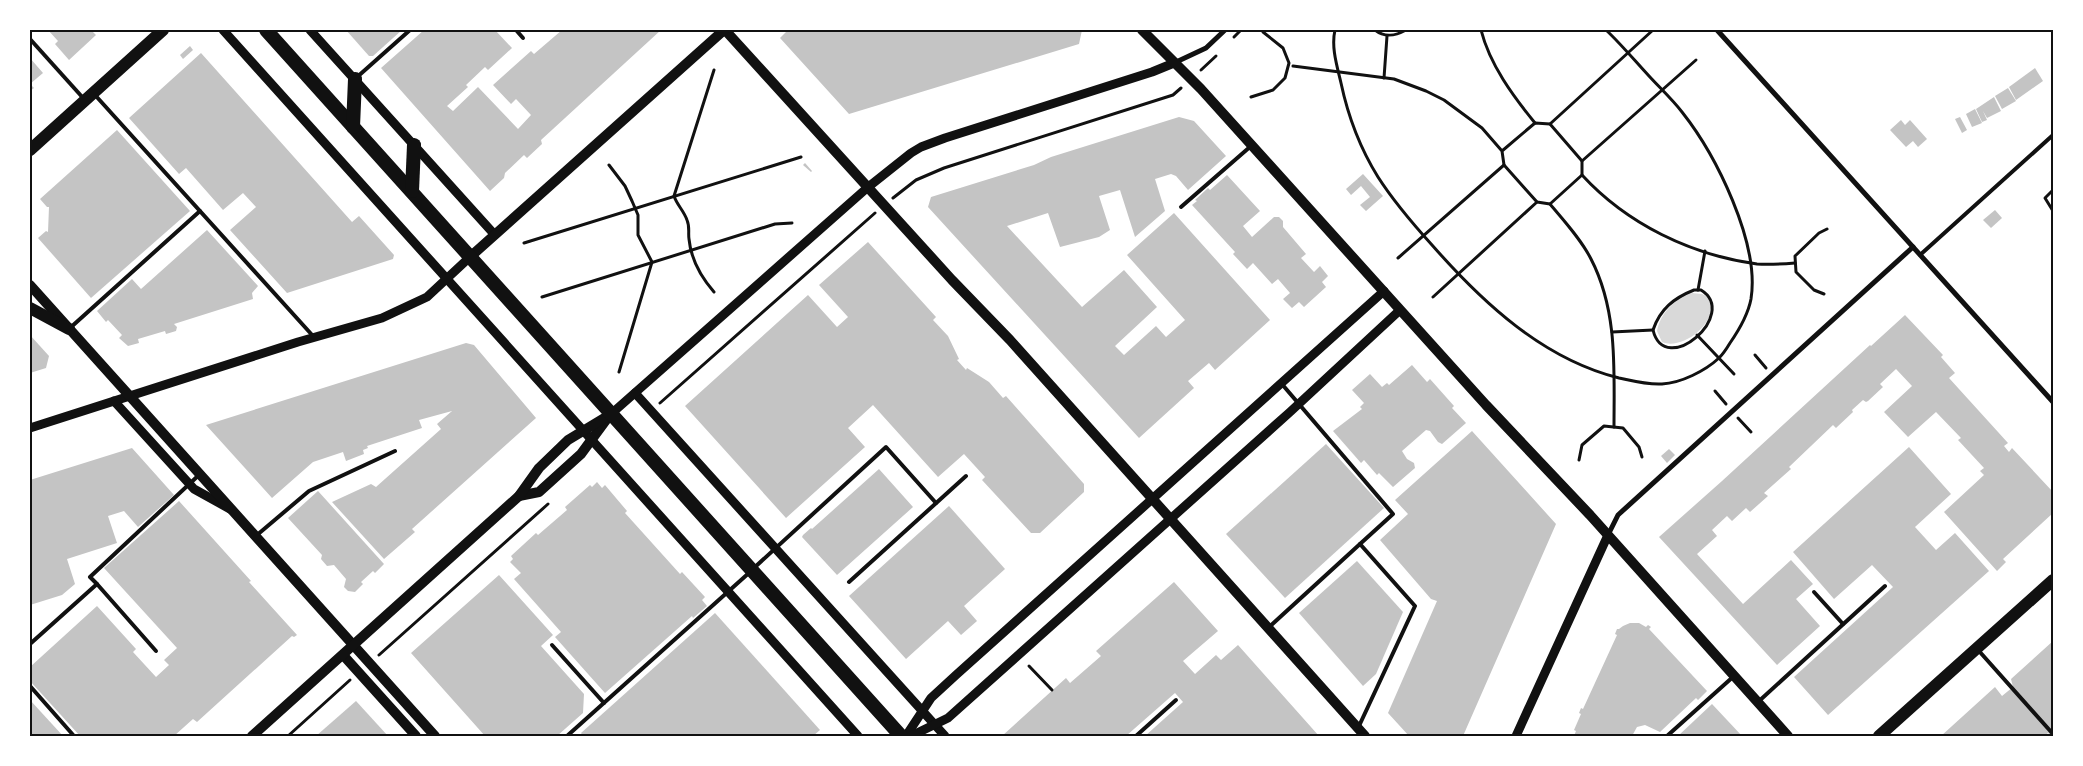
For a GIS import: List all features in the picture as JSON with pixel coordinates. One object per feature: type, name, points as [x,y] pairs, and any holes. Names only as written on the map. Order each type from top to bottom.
[{"type":"highway","points":[[266,30],[901,736]]},
{"type":"highway","points":[[353,128],[355,80]]},
{"type":"highway","points":[[412,191],[414,145]]},
{"type":"main road","points":[[30,150],[163,30]]},
{"type":"main road","points":[[470,257],[725,30],[952,280],[1010,340],[1362,732]]},
{"type":"main road","points":[[1142,30],[1252,145],[1486,405],[1608,535],[1788,736]]},
{"type":"main road","points":[[30,285],[436,736]]},
{"type":"main road","points":[[30,308],[69,329]]},
{"type":"main road","points":[[252,736],[519,496],[539,468],[568,440],[611,414]]},
{"type":"main road","points":[[519,496],[539,492],[581,454],[611,414]]},
{"type":"main road","points":[[1879,736],[2053,580]]},
{"type":"main road","points":[[343,655],[416,736]]},
{"type":"street","points":[[223,30],[858,736]]},
{"type":"street","points":[[310,30],[494,234]]},
{"type":"street","points":[[611,414],[868,188],[911,153],[945,138],[1152,72],[1206,48],[1225,30]]},
{"type":"street","points":[[1717,30],[2053,402]]},
{"type":"street","points":[[1516,736],[1618,514],[1913,247]]},
{"type":"street","points":[[30,428],[382,318],[427,297],[470,257]]},
{"type":"street","points":[[906,736],[931,698],[1384,292]]},
{"type":"street","points":[[911,736],[948,718],[1299,404],[1400,310]]},
{"type":"street","points":[[636,392],[945,736]]},
{"type":"street","points":[[114,401],[194,489],[233,511]]},
{"type":"lane","points":[[355,80],[410,30]]},
{"type":"lane","points":[[516,30],[523,38]]},
{"type":"lane","points":[[30,39],[200,211],[314,338]]},
{"type":"lane","points":[[1920,255],[2053,135]]},
{"type":"lane","points":[[1181,207],[1252,145]]},
{"type":"lane","points":[[69,329],[200,211]]},
{"type":"lane","points":[[1268,628],[1394,514],[1281,383]]},
{"type":"lane","points":[[567,736],[729,592],[886,447],[936,503]]},
{"type":"lane","points":[[255,536],[309,491],[395,451]]},
{"type":"lane","points":[[156,651],[90,577],[200,474]]},
{"type":"lane","points":[[849,582],[966,476]]},
{"type":"lane","points":[[1360,544],[1415,606],[1362,732]]},
{"type":"lane","points":[[30,644],[96,584]]},
{"type":"lane","points":[[1758,702],[1886,586]]},
{"type":"lane","points":[[1814,592],[1843,624]]},
{"type":"lane","points":[[552,645],[604,703]]},
{"type":"lane","points":[[1977,649],[2053,734]]},
{"type":"lane","points":[[1667,736],[1734,676]]},
{"type":"lane","points":[[30,686],[74,736]]},
{"type":"lane","points":[[1136,736],[1176,700]]},
{"type":"path","points":[[1233,38],[1241,30]]},
{"type":"path","points":[[1335,30],[1335,57],[1338,72],[1345,102],[1358,138],[1378,176],[1402,212],[1458,275],[1530,336],[1562,357],[1602,374],[1636,382],[1663,384],[1690,377],[1719,358],[1740,330],[1750,299],[1751,272],[1743,226],[1727,187],[1682,111],[1606,30]]},
{"type":"path","points":[[1375,30],[1387,36],[1406,30]]},
{"type":"path","points":[[1481,30],[1503,79],[1516,100],[1535,123]]},
{"type":"path","points":[[1550,124],[1654,30]]},
{"type":"path","points":[[1251,97],[1273,90],[1286,78],[1289,63],[1283,48],[1263,32]]},
{"type":"path","points":[[1384,78],[1387,36]]},
{"type":"path","points":[[916,180],[944,168],[1173,95],[1221,51]]},
{"type":"path","points":[[1582,161],[1696,60]]},
{"type":"path","points":[[1293,66],[1394,79],[1444,100],[1482,128],[1502,151],[1504,165],[1537,202],[1550,204],[1591,258],[1604,290],[1612,332],[1614,427]]},
{"type":"path","points":[[714,70],[674,196],[678,206],[688,220],[691,250],[698,271],[714,292]]},
{"type":"path","points":[[1502,151],[1535,123],[1550,124],[1582,161],[1582,175],[1598,193],[1638,223],[1675,241],[1705,251],[1759,264],[1795,263]]},
{"type":"path","points":[[524,243],[801,157]]},
{"type":"path","points":[[1398,258],[1504,165]]},
{"type":"path","points":[[609,166],[625,186],[635,208],[638,219],[638,235],[652,262],[619,372]]},
{"type":"path","points":[[1550,204],[1582,175]]},
{"type":"path","points":[[2053,190],[2045,198],[2053,210]]},
{"type":"path","points":[[1433,297],[1537,202]]},
{"type":"path","points":[[542,297],[775,224],[792,223]]},
{"type":"path","points":[[1824,294],[1814,290],[1796,272],[1795,256],[1819,233],[1828,229]]},
{"type":"path","points":[[668,396],[854,231]]},
{"type":"path","points":[[1698,290],[1705,251]]},
{"type":"path","points":[[1698,290],[1712,298],[1714,307],[1710,319],[1691,342],[1679,347],[1667,348],[1659,344],[1653,330],[1657,319],[1672,301],[1682,295],[1698,290]]},
{"type":"path","points":[[1612,332],[1653,330]]},
{"type":"path","points":[[1697,335],[1734,374]]},
{"type":"path","points":[[1755,355],[1773,374]]},
{"type":"path","points":[[1579,460],[1582,444],[1604,426],[1623,428],[1639,447],[1642,457]]},
{"type":"path","points":[[385,649],[548,503]]},
{"type":"path","points":[[1029,666],[1052,690]]},
{"type":"path","points":[[288,736],[354,676]]},
{"type":"shaded area","points":[[1692,293],[1708,297],[1711,308],[1710,316],[1706,323],[1693,336],[1685,340],[1669,344],[1662,342],[1657,331],[1665,312],[1674,303]]},
{"type":"building","points":[[48,30],[91,30],[96,35],[69,60],[55,44],[58,41]]},
{"type":"building","points":[[346,30],[402,30],[373,56],[369,56]]},
{"type":"building","points":[[424,30],[495,30],[512,48],[488,70],[485,67],[466,85],[468,87],[447,106],[453,111],[478,87],[518,129],[531,115],[516,99],[511,104],[493,85],[531,51],[534,54],[562,30],[661,30],[541,140],[542,144],[527,158],[524,155],[490,191],[381,68]]},
{"type":"building","points":[[788,30],[1082,30],[1079,44],[849,114],[780,38]]},
{"type":"building","points":[[190,46],[193,50],[183,59],[180,55]]},
{"type":"building","points":[[201,53],[352,222],[359,216],[394,255],[393,259],[287,293],[230,230],[256,207],[243,193],[223,210],[186,168],[179,174],[129,118]]},
{"type":"building","points":[[30,58],[43,73],[30,84]]},
{"type":"building","points":[[2035,68],[2043,81],[2016,100],[2009,87]]},
{"type":"building","points":[[2008,88],[2016,101],[2002,109],[1995,96]]},
{"type":"building","points":[[1994,97],[2001,111],[1987,118],[1983,111],[1987,120],[1982,122],[1976,109]]},
{"type":"building","points":[[1975,109],[1982,123],[1972,127],[1966,114]]},
{"type":"building","points":[[1179,117],[1194,121],[1226,156],[1188,190],[1176,176],[1171,174],[1155,179],[1165,211],[1135,237],[1120,190],[1099,196],[1110,230],[1099,237],[1060,247],[1048,213],[1007,226],[1082,307],[1124,270],[1157,307],[1115,346],[1124,355],[1156,326],[1166,337],[1185,320],[1127,255],[1174,213],[1270,320],[1215,370],[1209,363],[1188,381],[1194,388],[1139,438],[928,207],[931,197]]},
{"type":"building","points":[[1960,117],[1967,130],[1962,133],[1955,119]]},
{"type":"building","points":[[1901,120],[1905,125],[1910,120],[1927,139],[1918,147],[1913,141],[1906,147],[1890,130]]},
{"type":"building","points":[[117,130],[190,211],[91,298],[38,238],[46,231],[48,232],[49,207],[40,199]]},
{"type":"building","points":[[805,163],[812,171],[811,172],[803,165]]},
{"type":"building","points":[[1363,174],[1383,196],[1366,211],[1360,205],[1370,197],[1361,186],[1351,195],[1346,189]]},
{"type":"building","points":[[1227,175],[1260,211],[1243,226],[1252,237],[1274,217],[1279,217],[1283,221],[1283,227],[1306,254],[1301,258],[1314,272],[1320,266],[1328,276],[1322,282],[1326,287],[1304,307],[1299,302],[1292,308],[1283,299],[1290,293],[1278,279],[1272,284],[1253,263],[1247,269],[1233,254],[1235,252],[1192,205],[1208,188],[1210,190]]},
{"type":"building","points":[[1995,210],[2002,218],[1991,228],[1983,220]]},
{"type":"building","points":[[207,230],[258,286],[252,293],[253,299],[174,324],[177,327],[176,331],[166,334],[165,331],[138,339],[139,343],[128,346],[119,338],[122,335],[108,320],[106,322],[97,311],[132,279],[141,289]]},
{"type":"building","points":[[868,242],[936,317],[933,320],[948,336],[959,359],[957,360],[966,370],[967,368],[989,382],[1003,398],[1006,396],[1084,484],[1084,492],[1040,533],[1031,533],[982,480],[985,477],[964,454],[938,477],[873,405],[848,428],[865,447],[786,518],[685,406],[808,295],[837,327],[848,317],[819,285]]},
{"type":"building","points":[[1905,315],[1943,355],[1941,357],[1955,373],[1949,378],[2008,443],[2004,446],[2009,452],[2012,448],[2053,492],[2053,513],[2003,559],[2006,562],[1997,571],[1944,512],[1984,475],[1980,471],[1984,468],[1958,440],[1961,438],[1936,412],[1908,437],[1884,412],[1912,386],[1896,369],[1880,384],[1883,387],[1868,401],[1863,400],[1836,428],[1833,425],[1789,467],[1791,469],[1764,493],[1768,496],[1750,512],[1746,508],[1732,521],[1727,516],[1712,530],[1717,536],[1697,554],[1743,604],[1791,560],[1813,584],[1796,599],[1820,626],[1777,665],[1659,537]]},
{"type":"building","points":[[30,335],[49,356],[46,368],[30,373]]},
{"type":"building","points":[[466,343],[474,345],[536,418],[412,529],[415,532],[384,559],[332,502],[371,484],[376,487],[441,429],[437,424],[452,411],[419,420],[422,428],[367,446],[368,448],[363,450],[364,454],[346,461],[343,452],[313,462],[272,498],[206,425]]},
{"type":"building","points":[[1412,365],[1427,382],[1430,379],[1466,423],[1442,444],[1438,442],[1430,431],[1426,430],[1402,451],[1407,459],[1414,463],[1415,468],[1393,487],[1379,473],[1377,475],[1364,460],[1361,463],[1333,431],[1362,409],[1360,407],[1364,403],[1352,390],[1370,374],[1382,387],[1387,383],[1389,385]]},
{"type":"building","points":[[1472,431],[1556,524],[1463,736],[1409,736],[1388,713],[1437,601],[1431,599],[1380,540],[1408,514],[1395,500]]},
{"type":"building","points":[[1326,444],[1384,508],[1285,598],[1226,534]]},
{"type":"building","points":[[1909,447],[1951,494],[1915,527],[1936,550],[1955,533],[1989,571],[1828,715],[1794,677],[1893,587],[1872,565],[1834,599],[1793,552]]},
{"type":"building","points":[[132,448],[174,495],[138,527],[124,511],[108,516],[117,543],[67,559],[75,584],[62,595],[30,605],[30,480]]},
{"type":"building","points":[[1669,449],[1675,455],[1667,463],[1661,456]]},
{"type":"building","points":[[879,469],[913,507],[837,575],[802,537]]},
{"type":"building","points":[[597,482],[602,488],[605,485],[627,511],[625,513],[680,574],[682,572],[705,597],[702,600],[707,606],[693,618],[692,616],[605,693],[555,637],[561,632],[514,579],[521,573],[510,562],[513,559],[511,556],[536,533],[538,535],[567,510],[565,507],[590,485],[592,487]]},
{"type":"building","points":[[318,491],[384,564],[375,573],[373,571],[361,582],[363,584],[355,592],[348,591],[344,587],[346,579],[334,565],[327,566],[321,559],[322,555],[288,518]]},
{"type":"building","points":[[179,501],[297,635],[292,636],[197,722],[193,719],[174,736],[80,736],[30,681],[30,667],[97,606],[136,649],[133,652],[156,677],[169,665],[164,660],[177,648],[104,568]]},
{"type":"building","points":[[949,506],[1005,569],[964,606],[977,621],[961,635],[948,621],[906,659],[849,596]]},
{"type":"building","points":[[1357,561],[1403,612],[1376,674],[1363,686],[1299,613]]},
{"type":"building","points":[[499,575],[553,635],[541,646],[584,694],[583,713],[557,736],[485,736],[411,653]]},
{"type":"building","points":[[1174,582],[1218,631],[1183,661],[1195,674],[1216,655],[1221,660],[1238,645],[1319,736],[1145,736],[1183,702],[1175,693],[1126,736],[1002,736],[1066,678],[1070,683],[1101,656],[1096,651]]},
{"type":"building","points":[[715,613],[820,730],[813,736],[583,736],[581,733]]},
{"type":"building","points":[[1630,623],[1639,623],[1646,627],[1648,625],[1651,627],[1649,629],[1707,691],[1698,700],[1696,698],[1660,732],[1645,725],[1637,727],[1632,736],[1574,736],[1581,708],[1583,709],[1617,635],[1615,634],[1617,629]]},
{"type":"building","points":[[2053,641],[2053,732],[2050,735],[2048,733],[2045,736],[1941,736],[1995,687],[2002,696],[2013,687],[2011,679]]},
{"type":"building","points":[[30,700],[63,736],[30,736]]},
{"type":"building","points":[[356,701],[388,736],[316,736]]},
{"type":"building","points":[[1712,704],[1742,736],[1678,736]]}]
